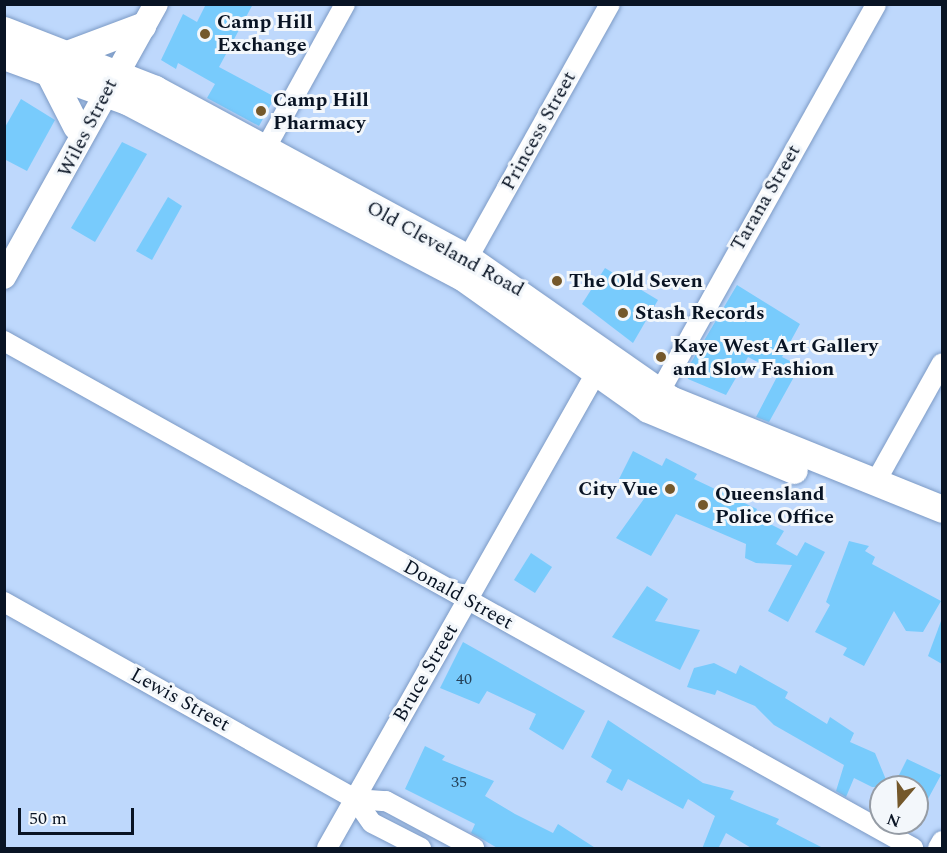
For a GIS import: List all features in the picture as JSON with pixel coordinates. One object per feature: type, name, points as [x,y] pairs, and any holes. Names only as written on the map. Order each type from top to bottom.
[{"type":"highway","points":[[70,53],[149,15]]},
{"type":"highway","name":"Old Cleveland Road","points":[[4,30],[70,53],[108,84],[481,287],[596,373],[682,425],[942,530]]},
{"type":"highway","name":"Old Cleveland Road","points":[[4,57],[48,71],[108,84],[264,151],[468,258],[659,393],[942,509]]},
{"type":"highway","points":[[48,71],[76,126]]},
{"type":"main road","points":[[108,84],[149,15]]},
{"type":"main road","name":"Wiles Street","points":[[4,253],[76,126],[108,84]]},
{"type":"main road","name":"Wiles Street","points":[[4,277],[108,84]]},
{"type":"street","points":[[264,151],[345,4]]},
{"type":"street","name":"Princess Street","points":[[468,258],[610,4]]},
{"type":"street","name":"Tarana Street","points":[[659,393],[876,4]]},
{"type":"street","name":"Donald Street","points":[[4,341],[913,849]]},
{"type":"street","points":[[875,483],[942,363]]},
{"type":"street","name":"Bruce Street","points":[[327,849],[596,373]]},
{"type":"street","name":"Lewis Street","points":[[4,602],[355,799],[372,823],[421,849]]},
{"type":"street","name":"Lewis Street","points":[[355,799],[386,801],[474,849]]},
{"type":"street","points":[[938,849],[942,841]]},
{"type":"building","name":"Camp Hill Exchange","points":[[253,4],[219,67],[275,97],[259,126],[207,98],[215,84],[178,63],[176,69],[161,60],[183,14],[197,22],[205,6]]},
{"type":"building","points":[[21,99],[55,120],[27,171],[4,159],[4,129]]},
{"type":"building","points":[[122,142],[147,154],[95,242],[71,228]]},
{"type":"building","points":[[168,197],[182,206],[152,260],[136,251]]},
{"type":"building","points":[[605,268],[658,300],[633,343],[582,304]]},
{"type":"building","points":[[737,285],[800,324],[782,357],[800,366],[769,422],[756,417],[779,373],[748,357],[726,395],[688,379],[686,371]]},
{"type":"building","points":[[633,451],[662,466],[666,458],[697,474],[694,479],[757,509],[754,516],[784,531],[776,544],[797,556],[805,542],[825,552],[788,622],[768,611],[792,565],[756,563],[745,558],[746,544],[676,514],[651,556],[616,538],[646,496],[618,481]]},
{"type":"building","points":[[849,541],[869,546],[865,551],[875,557],[872,564],[941,601],[923,632],[906,631],[894,611],[864,666],[843,655],[847,648],[815,632],[830,605],[826,602]]},
{"type":"building","points":[[531,553],[552,567],[535,593],[514,580]]},
{"type":"building","points":[[647,586],[668,599],[655,621],[700,630],[680,670],[612,637]]},
{"type":"building","points":[[942,621],[942,664],[928,656]]},
{"type":"building","points":[[463,642],[585,711],[563,750],[529,729],[536,714],[487,691],[479,704],[440,688]]},
{"type":"building","points":[[714,663],[736,674],[740,665],[788,692],[785,698],[827,724],[830,717],[854,733],[850,742],[875,753],[884,775],[869,775],[869,786],[854,778],[846,797],[836,791],[844,765],[774,725],[755,706],[717,690],[715,695],[687,687],[694,668]]},
{"type":"building","points":[[608,720],[703,783],[734,791],[730,799],[779,819],[776,824],[825,849],[753,849],[726,833],[718,849],[702,849],[715,816],[688,799],[683,809],[628,779],[622,791],[606,782],[612,770],[591,757]]},
{"type":"building","points":[[425,746],[445,756],[442,760],[494,781],[485,796],[515,814],[553,833],[558,824],[597,849],[499,849],[471,833],[475,824],[405,789]]},
{"type":"building","points":[[907,759],[941,775],[929,797],[929,775],[899,775]]},
{"type":"place","name":"Camp Hill Exchange","points":[[205,34]]},
{"type":"place","name":"Camp Hill Pharmacy","points":[[261,111]]},
{"type":"place","name":"The Old Seven","points":[[557,281]]},
{"type":"place","name":"Stash Records","points":[[623,313]]},
{"type":"place","name":"Kaye West Art Gallery and Slow Fashion","points":[[661,357]]},
{"type":"place","name":"City Vue","points":[[670,489]]},
{"type":"place","name":"Queensland Police Office","points":[[703,505]]}]
